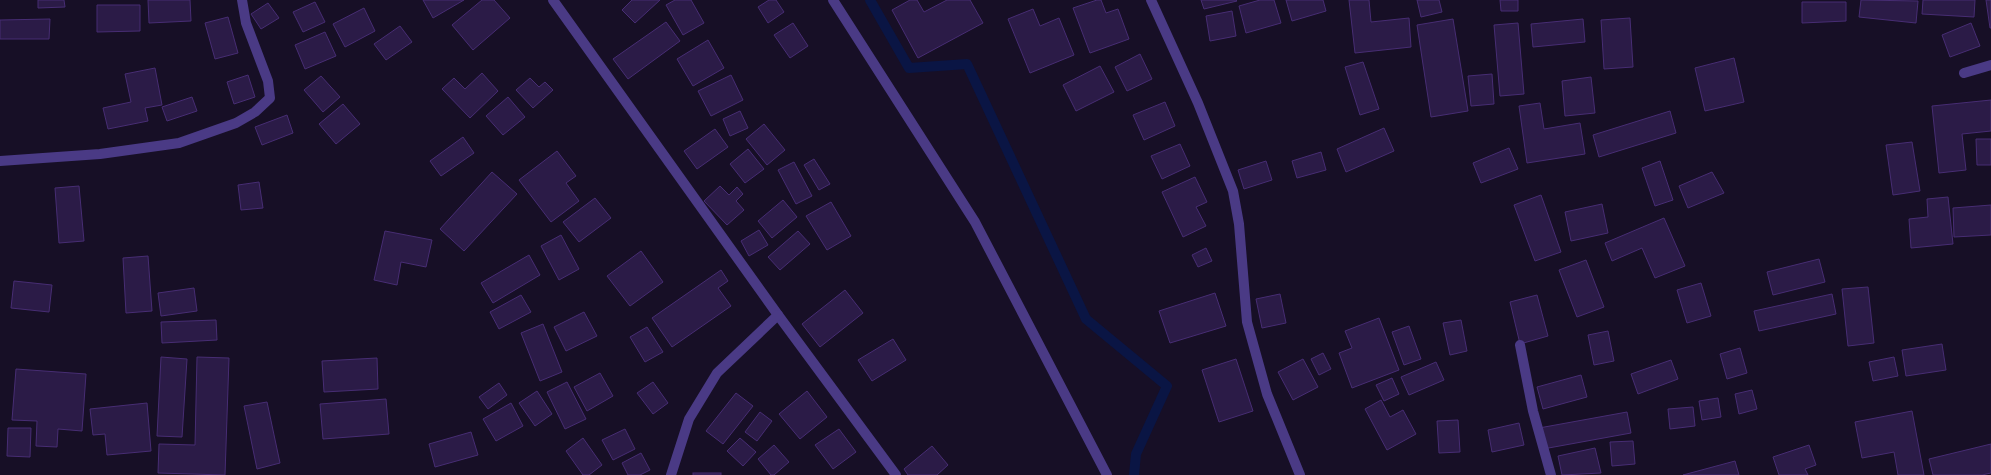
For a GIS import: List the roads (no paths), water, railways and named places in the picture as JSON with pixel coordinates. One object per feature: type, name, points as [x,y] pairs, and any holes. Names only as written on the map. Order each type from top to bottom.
[{"type":"street","points":[[0,161],[100,154],[179,143],[236,124],[255,112],[270,98],[268,81],[246,23],[242,0]]},
{"type":"street","points":[[553,0],[778,315],[896,475]]},
{"type":"street","points":[[833,0],[975,222],[1108,475]]},
{"type":"street","points":[[1151,0],[1198,103],[1232,191],[1239,224],[1247,322],[1267,394],[1300,475]]},
{"type":"street","points":[[1964,72],[1991,66]]},
{"type":"street","points":[[672,475],[689,420],[717,373],[778,315]]},
{"type":"street","points":[[1520,345],[1533,411],[1551,475]]},
{"type":"waterway","points":[[870,0],[909,68],[967,64],[1086,319],[1167,386],[1136,454],[1134,475]]}]
